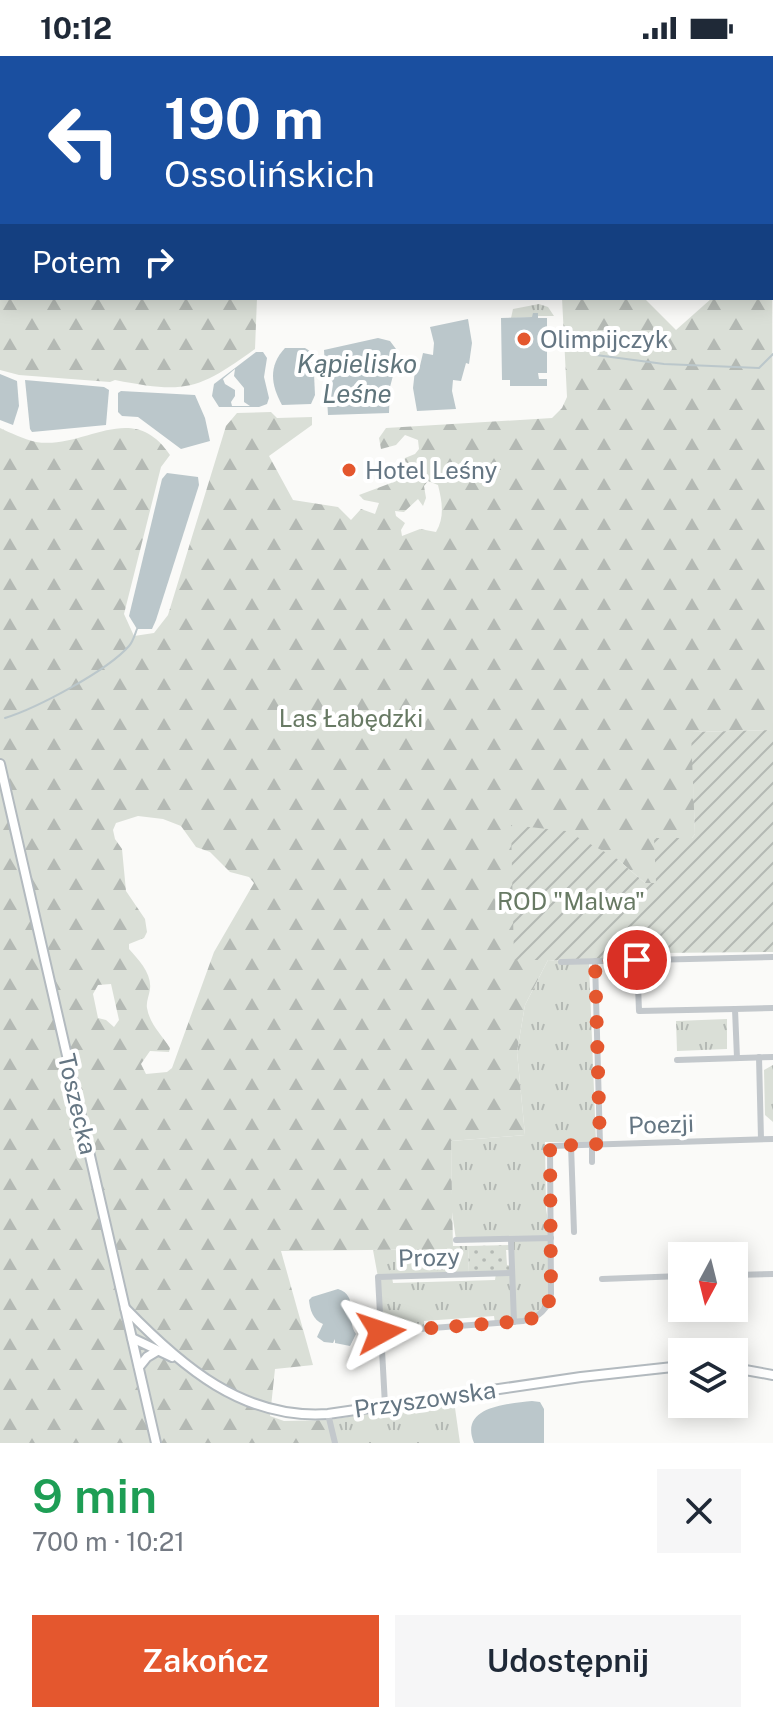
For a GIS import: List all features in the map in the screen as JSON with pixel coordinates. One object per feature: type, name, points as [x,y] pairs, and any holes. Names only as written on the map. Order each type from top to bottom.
[{"type":"street","name":"Toszecka","points":[[0,764],[156,1443]]},
{"type":"street","points":[[561,962],[773,957]]},
{"type":"street","points":[[637,960],[639,1011],[773,1008]]},
{"type":"street","points":[[595,961],[600,1144]]},
{"type":"street","points":[[735,1009],[737,1058]]},
{"type":"street","points":[[759,1057],[761,1139]]},
{"type":"street","points":[[677,1060],[773,1057]]},
{"type":"street","name":"Poezji","points":[[551,1238],[550,1146],[773,1139]]},
{"type":"street","points":[[571,1145],[574,1232]]},
{"type":"street","points":[[592,1145],[592,1162]]},
{"type":"street","points":[[381,1332],[514,1322],[535,1318],[549,1301],[551,1238],[456,1240]]},
{"type":"street","points":[[511,1240],[514,1322]]},
{"type":"street","name":"Prozy","points":[[385,1405],[378,1277],[512,1273]]},
{"type":"street","points":[[748,1275],[773,1274]]},
{"type":"street","points":[[602,1279],[668,1277]]},
{"type":"street","name":"Przyszowska","points":[[125,1307],[180,1361],[210,1383],[255,1405],[288,1414],[328,1414],[668,1367]]},
{"type":"street","points":[[132,1338],[151,1335]]},
{"type":"street","name":"Przyszowska","points":[[132,1338],[180,1361]]},
{"type":"street","points":[[139,1367],[157,1351]]},
{"type":"street","points":[[748,1371],[773,1375]]},
{"type":"street","points":[[328,1414],[335,1443]]},
{"type":"green space","points":[[0,300],[257,300],[255,349],[219,373],[190,385],[159,387],[115,380],[19,375],[0,370]]},
{"type":"green space","name":"Las Łabędzki","points":[[562,300],[646,300],[676,330],[710,300],[772,300],[773,730],[692,732],[695,834],[692,838],[656,883],[645,883],[616,858],[514,960],[548,960],[525,1005],[517,1052],[525,1135],[451,1141],[453,1249],[281,1251],[313,1365],[275,1369],[270,1416],[284,1421],[328,1420],[335,1443],[0,1443],[0,428],[31,441],[54,443],[107,430],[140,430],[155,438],[170,455],[161,467],[124,614],[134,636],[154,633],[168,615],[226,426],[237,413],[271,412],[277,418],[312,417],[312,425],[269,456],[293,500],[338,507],[351,520],[361,509],[375,514],[379,503],[364,500],[359,495],[391,483],[389,466],[398,470],[402,468],[405,458],[419,449],[418,440],[405,435],[396,445],[381,449],[379,438],[386,428],[552,418],[562,408],[567,397]],"holes":[[[428,481],[438,485],[442,509],[436,532],[420,529],[402,536],[405,523],[396,516],[395,511],[404,512],[418,499],[423,506],[426,498],[424,486]],[[138,816],[163,819],[181,826],[196,847],[210,852],[230,872],[249,877],[254,883],[214,952],[172,1068],[167,1072],[146,1074],[141,1064],[150,1051],[169,1052],[170,1048],[149,1014],[150,983],[147,973],[129,949],[129,944],[144,938],[147,932],[145,919],[126,891],[122,849],[113,830],[116,823]],[[111,984],[119,1020],[114,1027],[98,1018],[93,994],[98,985]]]},
{"type":"green space","points":[[539,304],[548,307],[554,316],[538,316],[538,313],[533,317],[511,318],[513,309]]},
{"type":"green space","name":"ROD \"Malwa\"","points":[[773,730],[773,952],[658,953],[612,960],[514,960],[511,825],[566,831],[616,858],[645,883],[656,883],[654,838],[692,838],[695,834],[691,732]]},
{"type":"green space","points":[[548,960],[589,963],[596,1142],[545,1142],[546,1209],[551,1238],[549,1301],[535,1318],[495,1323],[494,1316],[424,1321],[424,1329],[381,1332],[373,1250],[468,1246],[469,1274],[392,1277],[393,1283],[495,1280],[496,1273],[512,1273],[511,1239],[456,1240],[452,1212],[451,1141],[525,1135],[517,1052],[525,1005]]},
{"type":"green space","points":[[727,1019],[727,1049],[677,1051],[676,1021]]},
{"type":"green space","points":[[773,1065],[773,1122],[765,1115],[764,1070]]},
{"type":"green space","points":[[511,1245],[511,1250],[506,1250],[507,1265],[512,1266],[512,1273],[469,1274],[468,1246]]},
{"type":"green space","points":[[454,1401],[460,1443],[335,1443],[328,1420]]},
{"type":"water","name":"Olimpijczyk","points":[[533,313],[538,313],[538,318],[547,318],[547,373],[538,373],[539,379],[547,379],[547,386],[510,386],[510,380],[502,380],[501,318],[532,317]]},
{"type":"water","points":[[468,319],[472,343],[469,364],[466,363],[461,381],[453,380],[456,409],[417,411],[413,388],[415,370],[419,370],[423,353],[433,355],[430,327]]},
{"type":"water","name":"Kąpielisko Leśne","points":[[378,338],[390,341],[399,353],[390,387],[389,413],[328,415],[324,350]]},
{"type":"water","points":[[285,348],[305,348],[313,353],[315,395],[311,404],[282,405],[278,398],[273,376],[276,362]]},
{"type":"water","points":[[256,352],[263,352],[267,358],[264,377],[269,398],[267,404],[259,407],[219,407],[212,396],[214,384]],"holes":[[[235,369],[234,376],[244,388],[244,402],[250,406],[232,406],[235,390],[223,379]]]},
{"type":"water","points":[[0,374],[17,381],[19,406],[13,425],[0,420]]},
{"type":"water","points":[[25,380],[104,387],[109,390],[106,425],[32,432]]},
{"type":"water","points":[[118,393],[195,395],[210,441],[181,449],[138,417],[122,416],[118,412]]},
{"type":"water","points":[[167,473],[198,477],[199,485],[156,620],[152,629],[137,629],[129,616],[162,479]]},
{"type":"water","points":[[338,1289],[349,1297],[356,1334],[350,1346],[335,1343],[335,1339],[333,1343],[324,1342],[317,1337],[323,1324],[314,1317],[310,1307],[312,1297]]},
{"type":"water","points":[[540,1402],[544,1409],[544,1443],[474,1443],[471,1431],[473,1421],[479,1414],[499,1406]]},
{"type":"waterway","points":[[596,355],[664,364],[759,368],[773,354]]},
{"type":"waterway","points":[[5,718],[89,677],[119,656],[129,646],[137,629]]},
{"type":"place","name":"Olimpijczyk","points":[[524,339]]},
{"type":"place","name":"Hotel Leśny","points":[[349,470]]},
{"type":"route","points":[[381,1332],[531,1320],[546,1308],[551,1294],[550,1146],[600,1144],[595,961],[637,960]]}]
